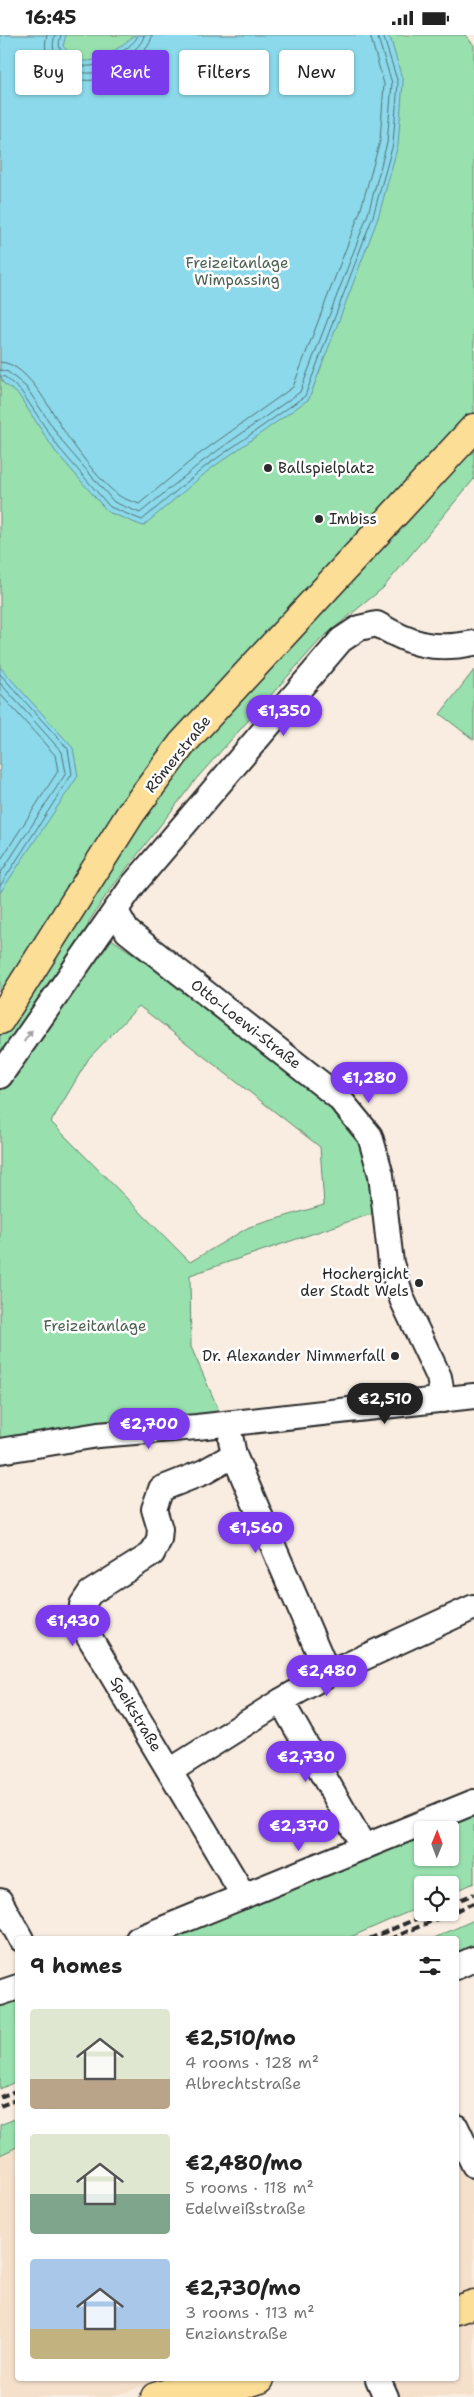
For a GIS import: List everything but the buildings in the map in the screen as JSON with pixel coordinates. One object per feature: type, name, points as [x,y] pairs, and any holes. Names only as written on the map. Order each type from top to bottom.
[{"type":"main road","name":"Römerstraße","points":[[0,1020],[130,813],[182,744],[474,428]]},
{"type":"main road","points":[[459,2309],[474,2305]]},
{"type":"main road","points":[[155,2397],[237,2381]]},
{"type":"main road","points":[[206,2397],[237,2381]]},
{"type":"street","points":[[0,1075],[133,885],[340,640],[359,628],[377,624],[400,638],[426,646],[439,648],[474,643]]},
{"type":"street","name":"Otto-Loewi-Straße","points":[[116,911],[127,931],[338,1097],[370,1136],[381,1175],[391,1263],[402,1299],[439,1377],[443,1400]]},
{"type":"street","points":[[0,1451],[98,1435],[230,1423],[474,1396]]},
{"type":"street","points":[[230,1423],[234,1455],[328,1674]]},
{"type":"street","name":"Speikstraße","points":[[234,1455],[204,1472],[161,1489],[154,1509],[160,1529],[160,1540],[152,1554],[90,1593],[82,1605],[81,1623],[244,1896]]},
{"type":"street","points":[[170,1771],[281,1701],[328,1674],[474,1607]]},
{"type":"street","points":[[281,1701],[364,1847]]},
{"type":"street","points":[[145,1936],[474,1802]]},
{"type":"street","points":[[0,1901],[19,1936]]},
{"type":"street","points":[[459,1966],[474,1959]]},
{"type":"street","points":[[0,1993],[15,1988]]},
{"type":"street","points":[[459,2133],[474,2165]]},
{"type":"street","points":[[379,2381],[386,2397]]},
{"type":"shaded area","points":[[459,2115],[474,2128],[474,2289],[459,2293]]},
{"type":"shaded area","points":[[15,2148],[15,2381],[164,2381],[108,2397],[0,2397],[0,2155]]},
{"type":"shaded area","points":[[474,2320],[474,2397],[399,2397],[394,2381],[459,2381],[459,2325]]},
{"type":"green space","name":"Freizeitanlage Wimpassing","points":[[0,35],[465,35],[474,45],[474,479],[383,588],[322,638],[197,778],[107,894],[88,923],[225,1017],[338,1105],[367,1146],[377,1212],[190,1275],[191,1347],[220,1413],[127,1418],[0,1438]],"holes":[[[139,1006],[320,1147],[324,1205],[249,1227],[190,1262],[51,1122],[89,1058]]]},
{"type":"green space","points":[[474,670],[474,740],[440,714]]},
{"type":"green space","points":[[474,1808],[474,1883],[459,1890],[459,1876],[414,1876],[414,1909],[353,1936],[154,1936],[414,1832],[414,1866],[459,1866],[459,1821],[442,1821]]},
{"type":"green space","points":[[474,1920],[474,1951],[459,1958],[459,1936],[439,1936]]},
{"type":"green space","points":[[15,1991],[15,2082],[0,2089],[0,1998]]},
{"type":"green space","points":[[15,2119],[15,2148],[0,2155],[0,2125]]},
{"type":"water","points":[[0,35],[66,35],[63,46],[67,50],[15,50],[15,95],[82,95],[82,60],[92,60],[92,95],[169,95],[169,50],[115,50],[135,35],[387,35],[391,40],[403,82],[398,145],[378,218],[309,399],[209,470],[143,526],[108,512],[55,451],[18,394],[3,383],[0,374]]},
{"type":"water","points":[[0,667],[73,748],[78,776],[0,893]]},
{"type":"railway","points":[[459,1900],[474,1894]]},
{"type":"railway","points":[[397,1936],[474,1903]]},
{"type":"railway","points":[[376,1936],[414,1920]]},
{"type":"railway","points":[[0,2097],[15,2091]]},
{"type":"railway","points":[[0,2106],[15,2100]]},
{"type":"place","name":"Ballspielplatz","points":[[268,468]]},
{"type":"place","name":"Imbiss","points":[[319,519]]},
{"type":"place","name":"Hochergicht der Stadt Wels","points":[[419,1283]]},
{"type":"place","name":"Dr. Alexander Nimmerfall","points":[[395,1356]]},
{"type":"park label","name":"Freizeitanlage","points":[[95,1326]]}]
